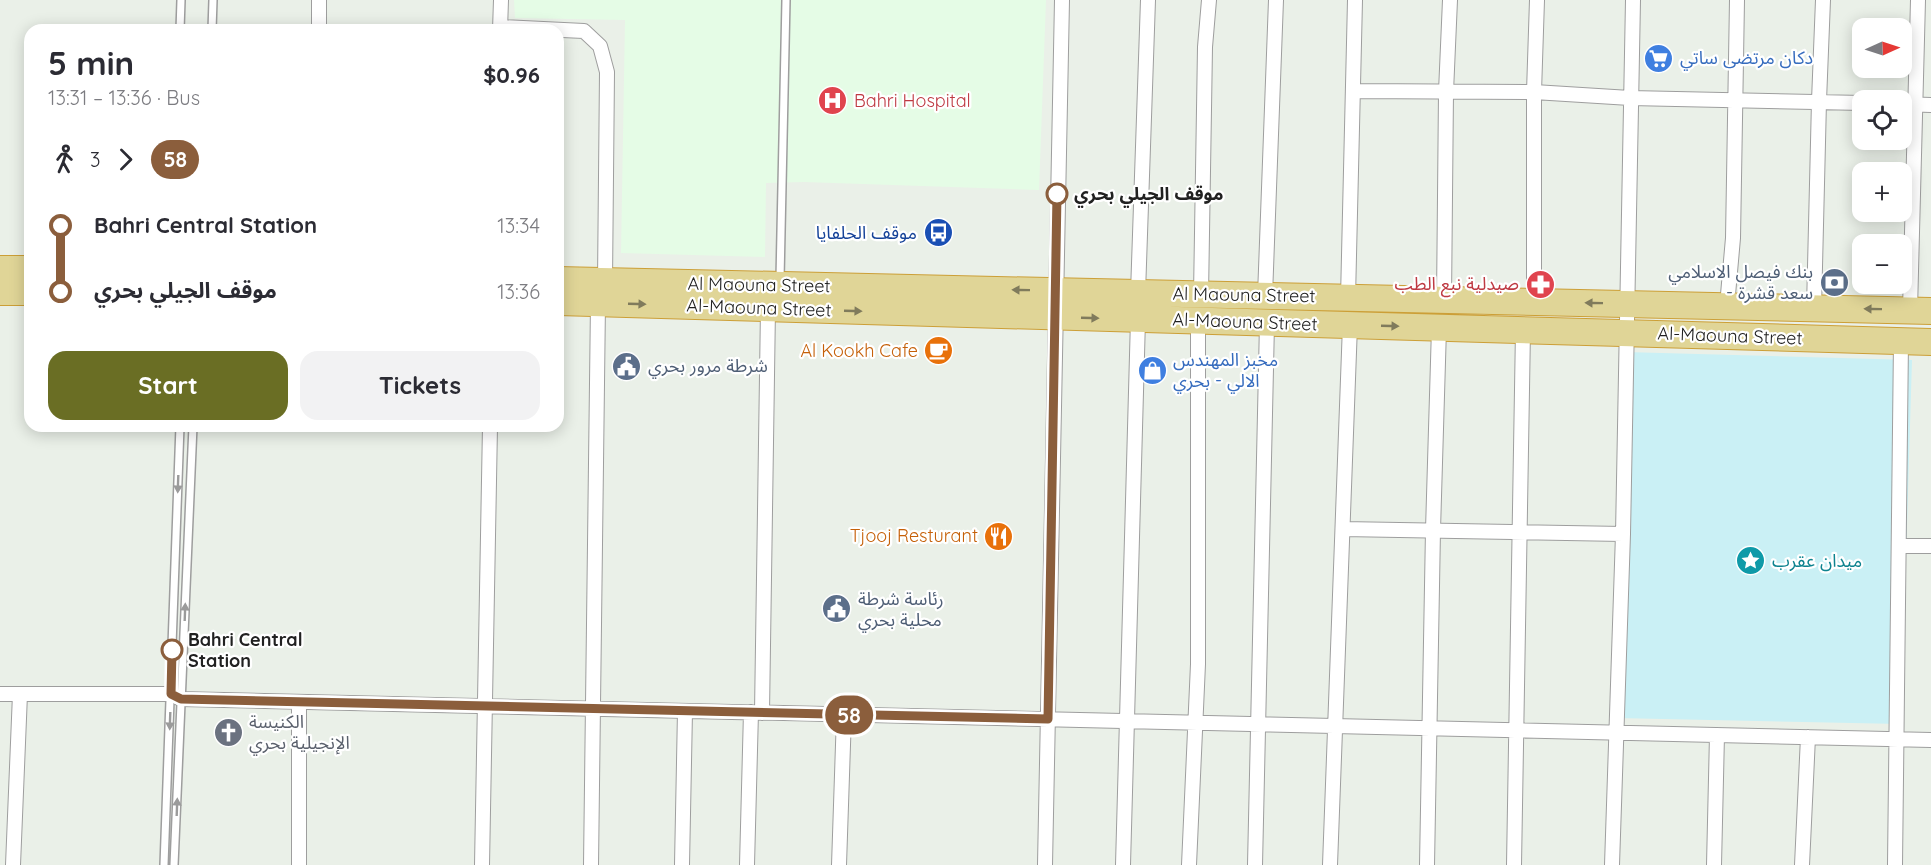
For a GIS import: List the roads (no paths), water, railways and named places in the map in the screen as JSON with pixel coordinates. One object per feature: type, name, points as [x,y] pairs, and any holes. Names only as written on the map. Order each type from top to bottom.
[{"type":"highway","points":[[0,269],[24,269]]},
{"type":"highway","name":"Al Maouna Street","points":[[564,282],[601,292],[780,285],[1920,310]]},
{"type":"highway","points":[[0,292],[24,292]]},
{"type":"highway","name":"Al-Maouna Street","points":[[564,301],[601,292],[768,308],[1931,342]]},
{"type":"street","points":[[319,24],[320,0]]},
{"type":"street","points":[[500,24],[501,0]]},
{"type":"street","points":[[1045,865],[1062,0]]},
{"type":"street","points":[[1138,293],[1148,0]]},
{"type":"street","points":[[1201,295],[1205,47],[1209,0]]},
{"type":"street","points":[[1265,296],[1276,0]]},
{"type":"street","points":[[1348,298],[1355,0]]},
{"type":"street","points":[[1444,300],[1446,92],[1450,0]]},
{"type":"street","points":[[1534,302],[1534,92],[1537,0]]},
{"type":"street","points":[[1611,865],[1623,534],[1633,0]]},
{"type":"street","points":[[1727,306],[1733,238],[1737,0]]},
{"type":"street","points":[[1814,308],[1823,0]]},
{"type":"street","points":[[1918,0],[1920,310]]},
{"type":"street","points":[[564,30],[584,31],[600,46],[607,72],[591,865]]},
{"type":"street","points":[[1353,91],[1534,92],[1630,98],[1852,102]]},
{"type":"street","points":[[1912,104],[1931,105]]},
{"type":"street","points":[[747,865],[757,712],[768,308]]},
{"type":"street","points":[[1123,865],[1138,319]]},
{"type":"street","points":[[1189,865],[1198,664],[1198,321]]},
{"type":"street","points":[[1255,865],[1267,323]]},
{"type":"street","points":[[1330,865],[1350,325]]},
{"type":"street","points":[[1427,865],[1439,328]]},
{"type":"street","points":[[1514,865],[1523,330]]},
{"type":"street","points":[[1895,865],[1901,341]]},
{"type":"street","points":[[482,865],[483,706],[490,432]]},
{"type":"street","points":[[1342,529],[1623,534]]},
{"type":"street","points":[[1899,546],[1931,546]]},
{"type":"street","points":[[0,694],[1931,740]]},
{"type":"street","points":[[13,865],[20,694]]},
{"type":"street","points":[[299,702],[299,865]]},
{"type":"street","points":[[682,865],[685,711]]},
{"type":"street","points":[[839,865],[844,715]]},
{"type":"street","points":[[1714,865],[1718,735]]},
{"type":"street","points":[[1802,865],[1809,737]]},
{"type":"lane","points":[[180,24],[181,0]]},
{"type":"lane","points":[[212,24],[213,0]]},
{"type":"lane","points":[[780,285],[786,0]]},
{"type":"lane","points":[[174,865],[180,432]]},
{"type":"lane","points":[[164,865],[193,432]]},
{"type":"place","name":"دكان مرتضى ساتي","points":[[1659,58]]},
{"type":"place","name":"Bahri Hospital","points":[[833,101]]},
{"type":"place","name":"موقف الجيلي بحري","points":[[1057,194]]},
{"type":"place","name":"موقف الحلفايا","points":[[938,233]]},
{"type":"place","name":"بنك فيصل الاسلامي - سعد قشرة","points":[[1834,282]]},
{"type":"place","name":"صيدلية نبع الطب","points":[[1540,284]]},
{"type":"place","name":"Al Kookh Cafe","points":[[939,351]]},
{"type":"place","name":"شرطة مرور بحري","points":[[627,366]]},
{"type":"place","name":"مخبز المهندس الالي - بحري","points":[[1152,370]]},
{"type":"place","name":"Tjooj Resturant","points":[[999,536]]},
{"type":"place","name":"ميدان عقرب","points":[[1751,561]]},
{"type":"place","name":"رئاسة شرطة محلية بحري","points":[[837,609]]},
{"type":"place","name":"Bahri Central Station","points":[[172,650]]},
{"type":"place","name":"الكنيسة الإنجيلية بحري","points":[[228,732]]}]
